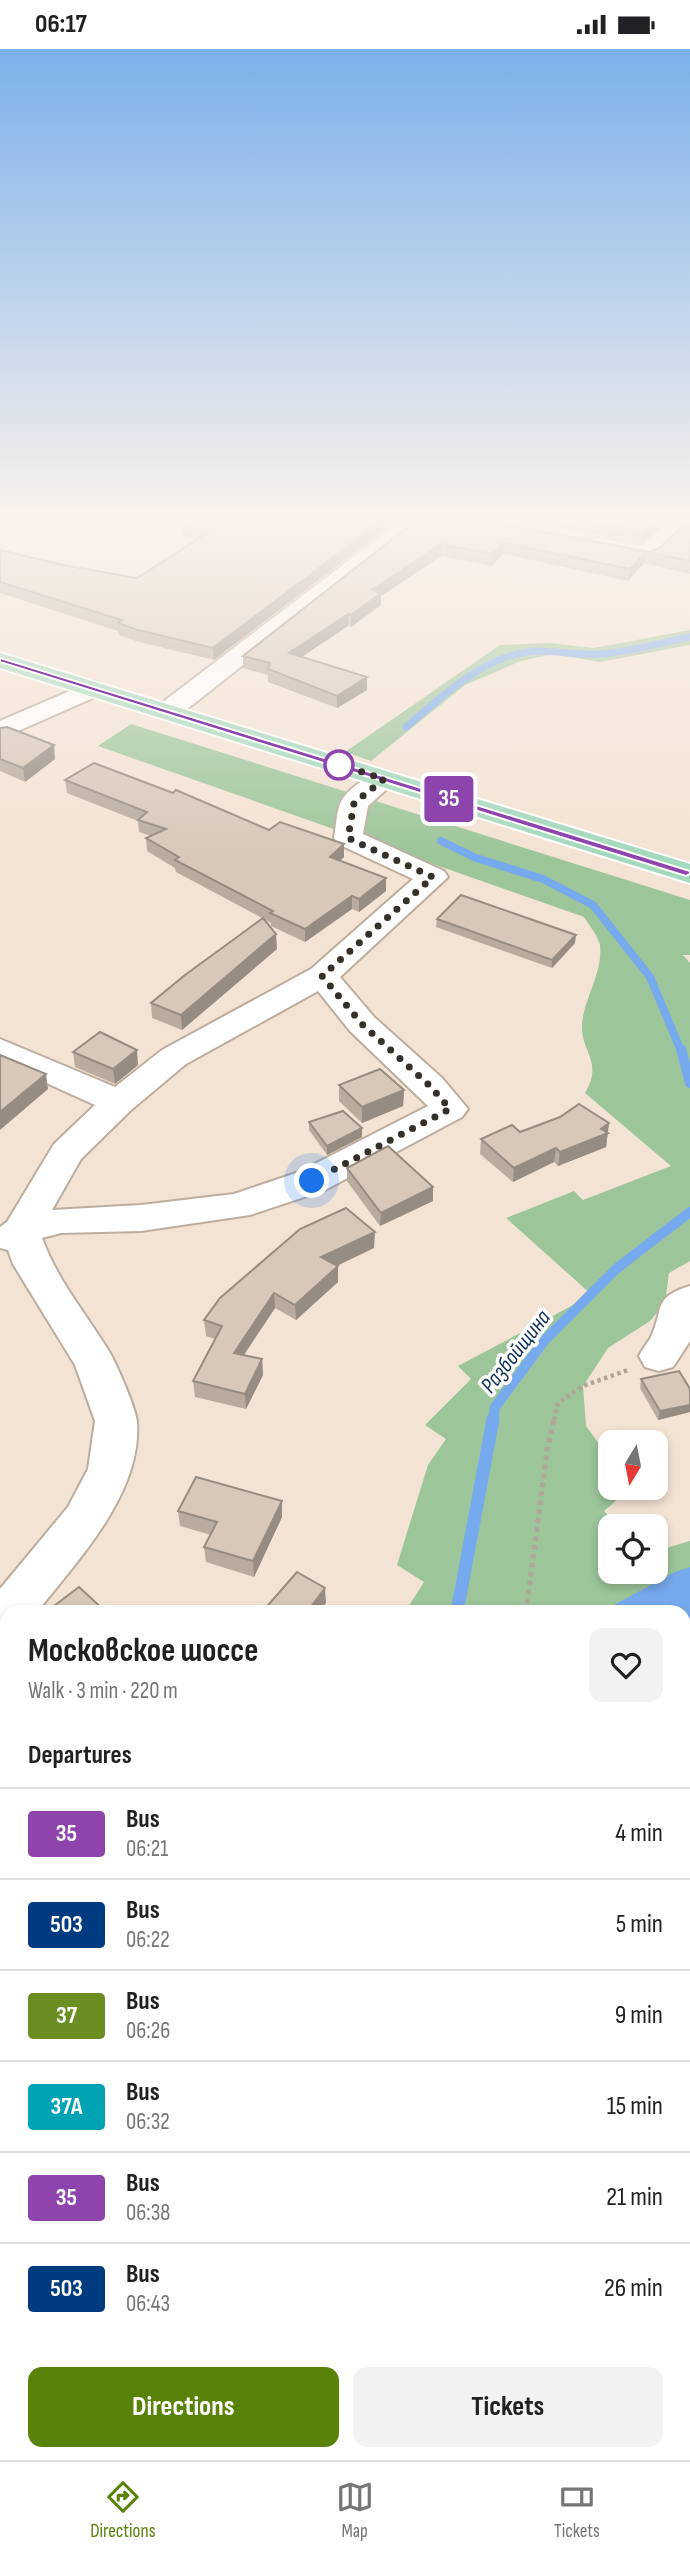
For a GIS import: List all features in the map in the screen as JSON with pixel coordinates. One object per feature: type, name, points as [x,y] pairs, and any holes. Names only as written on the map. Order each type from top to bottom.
[{"type":"main road","points":[[0,660],[690,874]]},
{"type":"street","points":[[168,711],[271,632]]},
{"type":"street","points":[[0,731],[93,688]]},
{"type":"street","points":[[10,1238],[67,1152],[118,1102],[174,1057],[322,976],[433,877],[348,838],[354,803],[384,779]]},
{"type":"street","points":[[10,1238],[61,1220],[141,1218],[237,1206],[312,1181],[450,1109],[430,1086],[362,1024],[322,976]]},
{"type":"street","points":[[0,1049],[118,1102]]},
{"type":"street","points":[[10,1238],[32,1264],[94,1363],[116,1421],[110,1469],[84,1520],[15,1605]]},
{"type":"street","points":[[659,1356],[671,1339],[677,1312],[690,1300]]},
{"type":"path","points":[[527,1605],[547,1451],[558,1403],[583,1386],[659,1356]]},
{"type":"green space","points":[[690,632],[690,645],[600,662],[553,654],[521,661],[465,685],[371,761],[345,752],[500,645],[550,643],[594,648]]},
{"type":"green space","points":[[131,724],[690,900],[690,955],[683,955],[690,963],[690,1261],[669,1273],[665,1303],[650,1321],[608,1348],[583,1386],[586,1426],[598,1442],[598,1500],[617,1500],[604,1511],[607,1514],[598,1514],[598,1584],[668,1584],[668,1547],[690,1541],[690,1605],[409,1605],[424,1582],[397,1565],[428,1465],[446,1439],[425,1425],[471,1379],[458,1366],[592,1295],[506,1218],[574,1191],[583,1200],[671,1166],[585,1093],[590,1082],[592,1064],[582,1034],[583,1015],[599,966],[600,945],[584,917],[98,746]]},
{"type":"water","points":[[690,1567],[690,1605],[614,1605],[653,1584],[668,1584],[668,1576]]},
{"type":"building","points":[[144,632],[235,632],[213,648]]},
{"type":"building","points":[[274,632],[322,632],[289,653],[367,677],[337,696],[268,669],[270,663],[243,656]]},
{"type":"building","points":[[7,727],[54,745],[23,768],[0,759],[0,728]]},
{"type":"building","points":[[94,763],[173,793],[176,790],[269,830],[280,822],[344,844],[330,857],[386,878],[359,899],[352,896],[305,929],[270,913],[273,911],[175,860],[179,857],[146,838],[166,829],[138,820],[147,812],[65,780]]},
{"type":"building","points":[[461,895],[576,935],[552,960],[437,919]]},
{"type":"building","points":[[263,918],[276,934],[181,1015],[151,1003],[185,975]]},
{"type":"building","points":[[100,1032],[137,1050],[113,1069],[73,1052]]},
{"type":"building","points":[[0,1055],[46,1074],[0,1112]]},
{"type":"building","points":[[380,1069],[404,1090],[362,1107],[339,1085]]},
{"type":"building","points":[[579,1104],[609,1123],[601,1129],[608,1133],[560,1152],[556,1148],[514,1168],[481,1139],[512,1125],[520,1132],[560,1117]]},
{"type":"building","points":[[343,1111],[362,1128],[327,1146],[309,1122]]},
{"type":"building","points":[[388,1146],[433,1187],[381,1213],[347,1168]]},
{"type":"building","points":[[346,1208],[375,1232],[321,1257],[338,1266],[295,1305],[274,1293],[234,1353],[262,1359],[245,1394],[193,1381],[222,1326],[204,1320],[220,1298],[300,1229]]},
{"type":"building","points":[[679,1371],[690,1389],[690,1405],[660,1411],[641,1379]]},
{"type":"building","points":[[196,1477],[282,1501],[253,1561],[204,1547],[217,1522],[178,1511]]},
{"type":"building","points":[[297,1572],[325,1588],[312,1605],[268,1605]]},
{"type":"building","points":[[79,1587],[98,1605],[55,1605]]},
{"type":"waterway","name":"Разбойщина","points":[[406,727],[470,676],[513,655],[535,651],[611,653],[690,637]]},
{"type":"waterway","name":"Разбойщина","points":[[441,841],[476,858],[543,879],[593,905],[650,977],[681,1051]]},
{"type":"waterway","name":"Разбойщина","points":[[681,1049],[690,1083]]},
{"type":"waterway","name":"Разбойщина","points":[[493,1420],[495,1407],[544,1341],[616,1269],[690,1212]]},
{"type":"waterway","name":"Разбойщина","points":[[458,1605],[493,1419]]},
{"type":"bus line","name":"35","points":[[0,660],[690,874]]},
{"type":"route","points":[[312,1181],[450,1109],[430,1086],[362,1024],[322,976],[433,877],[348,838],[354,803],[384,779],[337,764],[339,765]]}]
